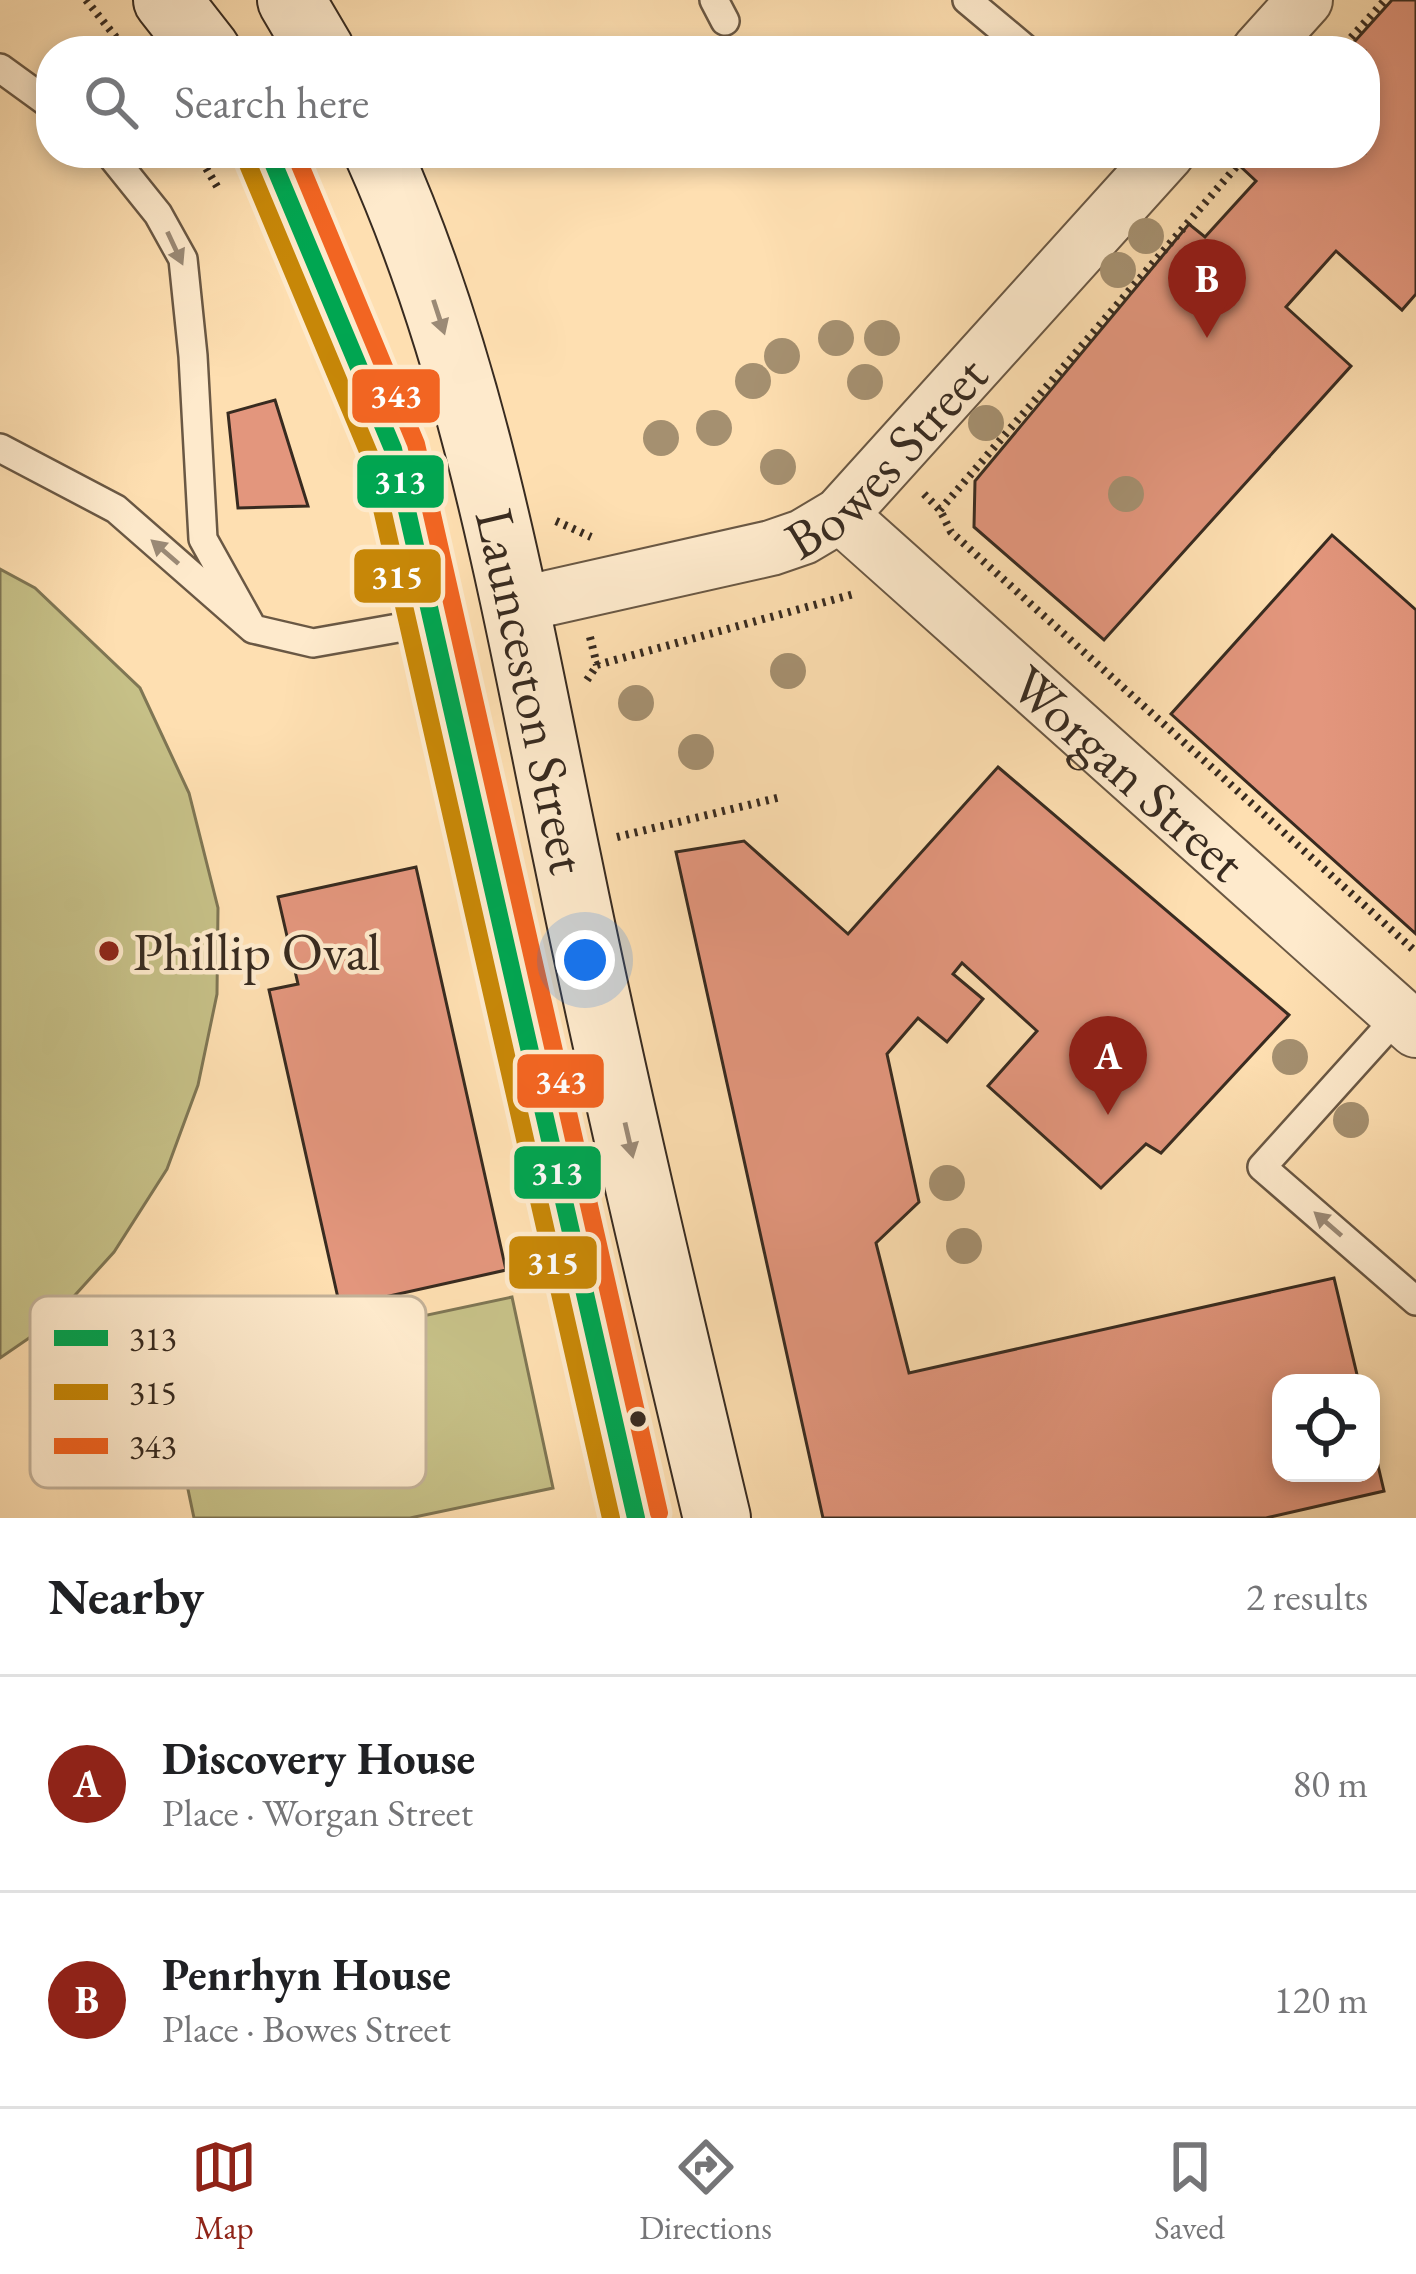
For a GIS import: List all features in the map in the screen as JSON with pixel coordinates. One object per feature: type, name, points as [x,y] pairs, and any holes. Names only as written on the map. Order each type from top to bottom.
[{"type":"main road","points":[[167,0],[195,36]]},
{"type":"main road","points":[[291,0],[312,36]]},
{"type":"main road","name":"Launceston Street","points":[[275,168],[393,449],[636,1518]]},
{"type":"main road","name":"Launceston Street","points":[[384,168],[408,220],[470,414],[598,1008],[718,1518]]},
{"type":"main road","points":[[432,622],[513,606]]},
{"type":"street","points":[[1273,36],[1306,0]]},
{"type":"street","name":"Bowes Street","points":[[513,606],[771,548],[840,515],[1147,168]]},
{"type":"street","name":"Worgan Street","points":[[840,515],[1407,1023]]},
{"type":"lane","points":[[967,0],[1010,36]]},
{"type":"lane","points":[[0,68],[36,94]]},
{"type":"lane","points":[[121,168],[158,214],[183,259],[203,539],[253,629]]},
{"type":"lane","points":[[0,448],[116,509],[253,629],[314,643],[432,622]]},
{"type":"lane","points":[[1407,1023],[1334,1088],[1262,1167],[1416,1301]]},
{"type":"path","points":[[86,0],[116,36]]},
{"type":"path","points":[[1353,36],[1385,0]]},
{"type":"path","points":[[1236,168],[940,510],[951,532],[1416,952]]},
{"type":"path","points":[[550,517],[564,528],[601,540]]},
{"type":"path","points":[[576,697],[597,665],[858,593]]},
{"type":"path","points":[[610,839],[782,797]]},
{"type":"shaded area","name":"Phillip Oval","points":[[0,569],[35,588],[140,688],[189,793],[218,908],[217,994],[198,1085],[167,1169],[114,1252],[74,1296],[30,1296],[30,1337],[0,1358]]},
{"type":"shaded area","points":[[512,1297],[553,1488],[410,1518],[194,1518],[188,1488],[426,1488],[426,1315]]},
{"type":"building","points":[[1392,0],[1416,0],[1416,294],[1402,310],[1336,251],[1286,307],[1351,366],[1104,640],[974,527],[975,481],[1189,224],[1205,237],[1256,181],[1242,168],[1380,168],[1380,36],[1360,36]]},
{"type":"building","points":[[275,400],[308,506],[238,508],[228,413]]},
{"type":"building","points":[[1332,535],[1416,610],[1416,934],[1171,714]]},
{"type":"building","points":[[998,767],[1289,1015],[1161,1153],[1146,1144],[1101,1188],[988,1086],[1037,1031],[962,963],[953,974],[983,999],[947,1042],[918,1018],[887,1054],[919,1202],[876,1243],[909,1373],[1334,1278],[1357,1374],[1272,1374],[1272,1482],[1380,1482],[1380,1474],[1384,1491],[1266,1518],[823,1518],[676,852],[744,841],[848,934]]},
{"type":"building","points":[[416,867],[506,1270],[389,1296],[338,1296],[269,990],[298,984],[278,897]]},
{"type":"transit line","name":"315","points":[[250,168],[370,456],[611,1518]]},
{"type":"transit line","name":"313","points":[[275,168],[393,449],[636,1518]]},
{"type":"transit line","name":"343","points":[[301,168],[416,444],[659,1513]]},
{"type":"place","name":"Penrhyn House","points":[[1207,338]]},
{"type":"place","name":"Phillip Oval","points":[[109,951]]},
{"type":"place","name":"Discovery House","points":[[1108,1115]]}]
